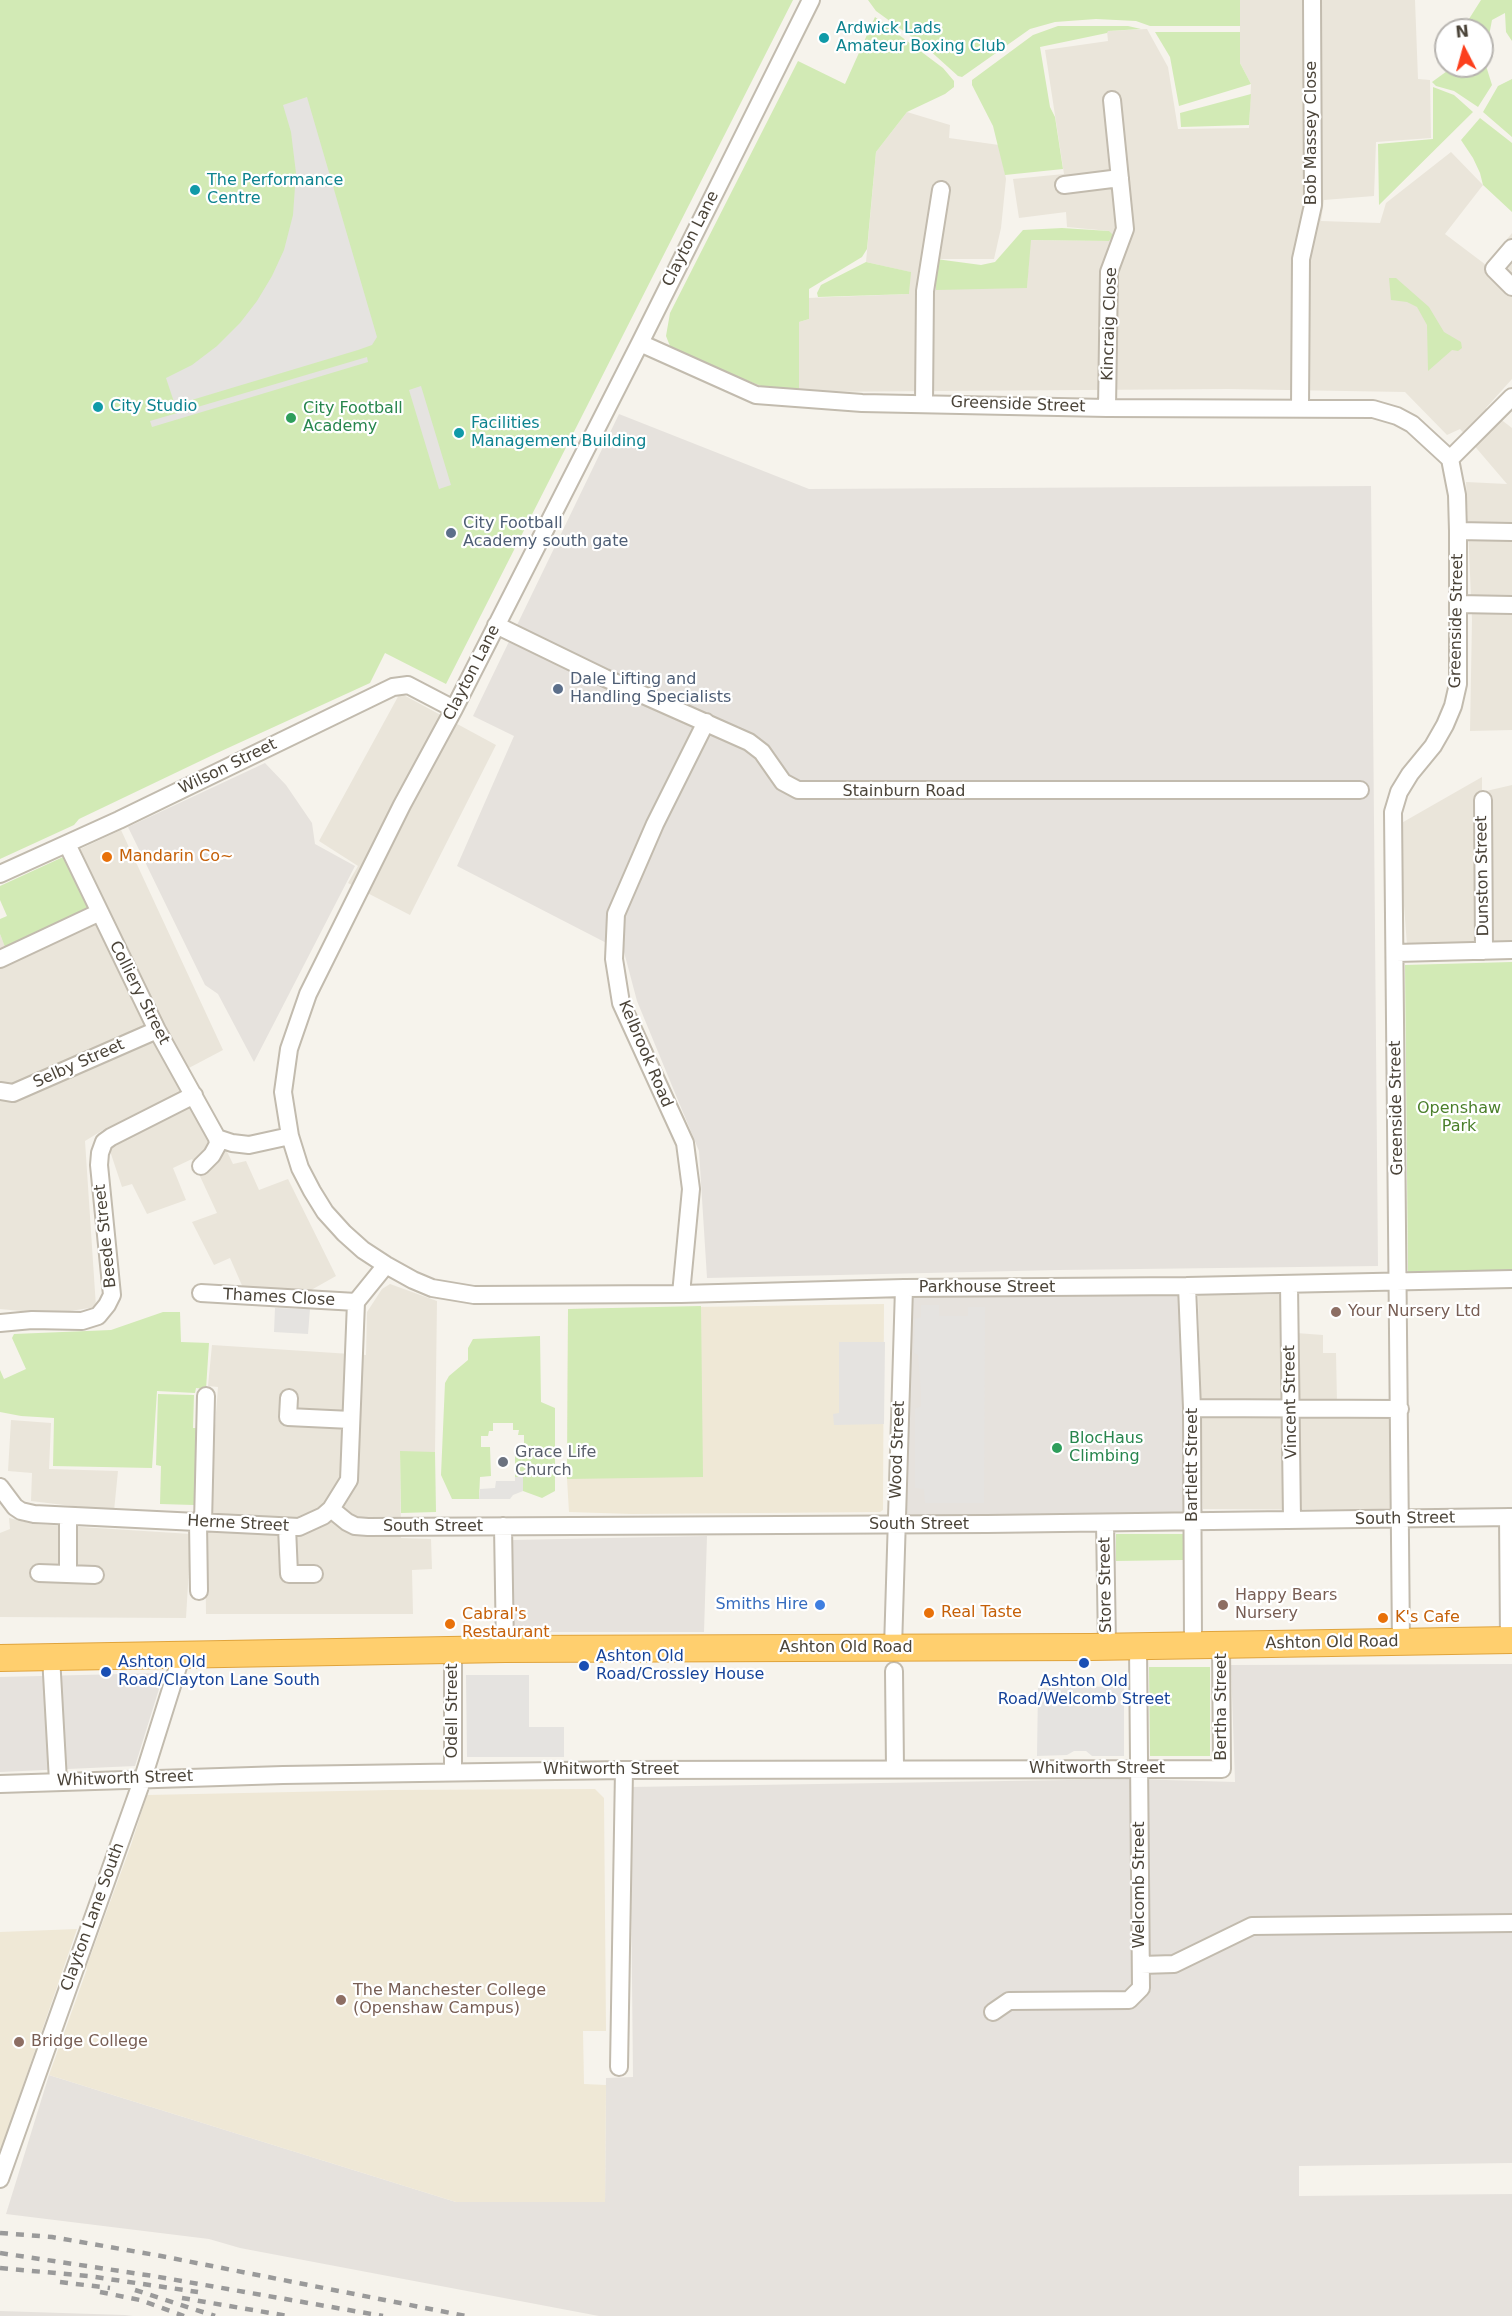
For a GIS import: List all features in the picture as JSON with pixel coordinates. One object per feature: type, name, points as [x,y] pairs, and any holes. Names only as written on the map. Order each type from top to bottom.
[{"type":"highway","name":"Ashton Old Road","points":[[0,1658],[505,1649],[893,1660],[1107,1646],[1510,1640]]},
{"type":"street","name":"Clayton Lane","points":[[461,1293],[432,1288],[386,1265],[363,1250],[325,1212],[300,1168],[290,1136],[283,1092],[289,1049],[309,994],[402,805],[454,709],[640,343],[811,0]]},
{"type":"street","name":"Bob Massey Close","points":[[1300,408],[1301,259],[1313,205],[1312,0]]},
{"type":"street","name":"Kincraig Close","points":[[1107,408],[1110,272],[1125,229],[1112,100]]},
{"type":"street","points":[[1064,185],[1120,178]]},
{"type":"street","points":[[924,403],[925,291],[941,190]]},
{"type":"street","points":[[1512,249],[1494,269],[1512,287]]},
{"type":"street","name":"Greenside Street","points":[[640,343],[756,395],[862,403],[1107,408],[1373,409],[1397,416],[1412,424],[1450,459],[1457,495],[1458,684],[1453,706],[1445,725],[1433,746],[1410,774],[1399,792],[1394,812],[1401,1642]]},
{"type":"street","points":[[1450,459],[1512,397]]},
{"type":"street","points":[[1458,531],[1512,532]]},
{"type":"street","points":[[1458,604],[1512,605]]},
{"type":"street","name":"Stainburn Road","points":[[496,625],[755,747],[762,752],[783,782],[798,790],[1360,790]]},
{"type":"street","name":"Wilson Street","points":[[0,874],[401,684],[408,685],[454,709]]},
{"type":"street","name":"Kelbrook Road","points":[[681,1294],[691,1189],[685,1143],[621,1003],[614,959],[616,915],[654,824],[706,722]]},
{"type":"street","name":"Dunston Street","points":[[1483,800],[1484,951]]},
{"type":"street","name":"Colliery Street","points":[[67,844],[98,913],[157,1030],[217,1138]]},
{"type":"street","points":[[0,959],[98,913]]},
{"type":"street","points":[[1396,953],[1512,950]]},
{"type":"street","name":"Selby Street","points":[[0,1091],[13,1093],[157,1030]]},
{"type":"street","name":"Beede Street","points":[[0,1323],[32,1320],[82,1321],[98,1316],[112,1295],[99,1165],[104,1142],[194,1095]]},
{"type":"street","points":[[201,1166],[212,1155],[218,1144],[217,1138],[249,1145],[290,1136]]},
{"type":"street","points":[[356,1302],[386,1265]]},
{"type":"street","name":"Parkhouse Street","points":[[461,1293],[474,1295],[681,1294],[904,1288],[1512,1280]]},
{"type":"street","name":"Vincent Street","points":[[1289,1284],[1292,1520]]},
{"type":"street","name":"Bartlett Street","points":[[1187,1286],[1192,1408],[1193,1645]]},
{"type":"street","name":"Wood Street","points":[[895,1769],[893,1660],[904,1288]]},
{"type":"street","name":"Thames Close","points":[[201,1293],[356,1302]]},
{"type":"street","name":"Herne Street","points":[[0,1487],[8,1500],[21,1511],[68,1517],[287,1527],[299,1527],[311,1523],[331,1509],[349,1480],[356,1302]]},
{"type":"street","points":[[199,1591],[206,1396]]},
{"type":"street","points":[[289,1398],[288,1417],[351,1420]]},
{"type":"street","points":[[1192,1408],[1400,1409]]},
{"type":"street","name":"South Street","points":[[331,1509],[355,1526],[896,1525],[1510,1517]]},
{"type":"street","points":[[68,1517],[68,1574]]},
{"type":"street","points":[[1510,1517],[1510,1640]]},
{"type":"street","name":"Store Street","points":[[1105,1523],[1107,1646]]},
{"type":"street","points":[[503,1526],[505,1649]]},
{"type":"street","points":[[287,1527],[289,1574],[314,1574]]},
{"type":"street","points":[[39,1573],[95,1575]]},
{"type":"street","name":"Bertha Street","points":[[1221,1644],[1222,1769]]},
{"type":"street","name":"Welcomb Street","points":[[993,2012],[1009,2001],[1129,2000],[1141,1988],[1138,1646]]},
{"type":"street","name":"Odell Street","points":[[453,1650],[453,1772]]},
{"type":"street","name":"Clayton Lane South","points":[[0,2179],[143,1778],[182,1654]]},
{"type":"street","points":[[51,1656],[58,1781]]},
{"type":"street","name":"Whitworth Street","points":[[0,1784],[143,1778],[453,1772],[1222,1769]]},
{"type":"street","points":[[619,2067],[624,1770]]},
{"type":"street","points":[[1141,1965],[1174,1964],[1252,1926],[1512,1923]]},
{"type":"shaded area","points":[[1240,0],[1415,0],[1418,79],[1430,80],[1431,138],[1376,142],[1374,196],[1324,200],[1321,221],[1380,223],[1386,203],[1451,152],[1483,185],[1445,234],[1486,265],[1512,233],[1512,379],[1486,408],[1512,428],[1512,730],[1470,731],[1472,620],[1466,482],[1507,484],[1460,429],[1447,435],[1405,392],[1228,389],[799,392],[799,322],[809,319],[808,298],[909,294],[910,272],[866,262],[876,152],[907,112],[950,125],[949,138],[999,145],[1006,179],[1001,228],[994,259],[936,259],[1027,288],[1030,240],[1109,241],[1109,231],[1067,227],[1066,212],[1019,218],[1013,179],[1064,174],[1045,50],[1108,41],[1107,31],[1147,29],[1168,67],[1178,129],[1249,128],[1251,84],[1240,63]]},
{"type":"shaded area","points":[[307,97],[377,337],[372,345],[358,350],[175,405],[166,378],[192,365],[217,346],[240,323],[257,301],[284,250],[293,215],[296,173],[291,132],[283,105]]},
{"type":"shaded area","points":[[367,357],[368,362],[152,427],[150,421]]},
{"type":"shaded area","points":[[421,386],[451,485],[439,489],[409,390]]},
{"type":"shaded area","points":[[619,414],[809,489],[1371,486],[1378,1266],[707,1278],[699,1151],[637,1001],[624,952],[457,866],[514,736],[473,716]]},
{"type":"shaded area","points":[[400,693],[496,745],[410,915],[348,883],[358,866],[319,841]]},
{"type":"shaded area","points":[[265,763],[286,785],[312,823],[315,844],[355,866],[254,1062],[218,994],[205,985],[128,827]]},
{"type":"shaded area","points":[[1482,777],[1482,792],[1512,785],[1512,956],[1408,959],[1398,825]]},
{"type":"shaded area","points":[[121,830],[223,1050],[187,1069],[233,1164],[246,1161],[259,1190],[288,1179],[336,1276],[304,1294],[244,1290],[230,1258],[214,1265],[192,1222],[217,1213],[192,1159],[173,1168],[186,1200],[147,1214],[132,1184],[122,1187],[103,1130],[85,1141],[96,1307],[70,1311],[0,1309],[0,934],[5,946],[87,908],[63,857]]},
{"type":"shaded area","points":[[390,1284],[437,1301],[435,1452],[400,1452],[401,1538],[431,1539],[432,1569],[412,1570],[413,1614],[206,1614],[205,1533],[218,1387],[208,1386],[212,1345],[366,1355],[367,1312],[382,1289]]},
{"type":"shaded area","points":[[1186,1291],[1191,1518],[901,1516],[906,1294]]},
{"type":"shaded area","points":[[1198,1294],[1296,1295],[1296,1333],[1323,1335],[1323,1353],[1336,1353],[1337,1403],[1391,1404],[1392,1510],[1203,1509]]},
{"type":"shaded area","points":[[884,1304],[883,1510],[880,1512],[632,1514],[569,1512],[567,1479],[568,1309]]},
{"type":"shaded area","points":[[921,1305],[939,1305],[939,1316],[968,1316],[968,1307],[985,1307],[984,1503],[925,1503],[924,1489],[915,1488],[915,1409],[921,1406],[921,1392],[918,1355],[914,1353],[915,1319],[921,1317]]},
{"type":"shaded area","points":[[275,1308],[310,1309],[308,1334],[274,1332]]},
{"type":"shaded area","points":[[839,1342],[885,1342],[884,1424],[834,1425],[833,1414],[839,1413]]},
{"type":"shaded area","points":[[11,1420],[51,1423],[49,1469],[118,1471],[114,1511],[31,1501],[32,1473],[8,1471]]},
{"type":"shaded area","points":[[515,1477],[523,1477],[523,1491],[513,1495],[510,1499],[479,1499],[480,1489],[495,1488],[496,1481],[515,1481]]},
{"type":"shaded area","points":[[9,1518],[34,1524],[191,1534],[186,1618],[0,1617],[0,1533],[10,1529]]},
{"type":"shaded area","points":[[707,1536],[704,1632],[513,1632],[513,1540]]},
{"type":"shaded area","points":[[1512,1664],[1512,2163],[1299,2166],[1299,2196],[1512,2194],[1512,2316],[599,2316],[240,2248],[209,2239],[6,2214],[49,2075],[456,2202],[605,2202],[606,2078],[633,2077],[630,1787],[1131,1779],[1235,1782],[1231,1665]]},
{"type":"shaded area","points":[[164,1673],[135,1766],[0,1772],[0,1677]]},
{"type":"shaded area","points":[[466,1675],[529,1675],[529,1727],[564,1727],[564,1757],[467,1757]]},
{"type":"shaded area","points":[[1124,1686],[1124,1756],[1092,1756],[1086,1751],[1074,1751],[1067,1755],[1037,1756],[1038,1688]]},
{"type":"shaded area","name":"The Manchester College (Openshaw Campus)","points":[[595,1789],[604,1798],[606,2031],[583,2031],[584,2084],[606,2085],[605,2202],[456,2202],[49,2075],[147,1795]]},
{"type":"shaded area","name":"Bridge College","points":[[77,1929],[0,2152],[0,1932]]},
{"type":"shaded area","points":[[0,2311],[125,2315],[133,2316],[0,2316]]},
{"type":"green space","name":"City Football Academy","points":[[0,0],[793,0],[446,684],[385,653],[370,683],[217,753],[79,819],[74,825],[0,859]]},
{"type":"green space","points":[[868,0],[1240,0],[1240,26],[1150,26],[1136,21],[1096,19],[1055,22],[1030,29],[962,77],[876,11]]},
{"type":"green space","points":[[1481,0],[1512,0],[1512,41],[1506,32],[1505,13],[1494,19],[1470,18]]},
{"type":"green space","points":[[875,17],[943,68],[954,81],[954,87],[945,94],[907,112],[876,152],[867,249],[862,257],[809,289],[809,319],[799,322],[799,392],[769,389],[720,370],[670,346],[666,336],[670,313],[798,61],[845,84]]},
{"type":"green space","points":[[1058,26],[1128,26],[1141,29],[1108,31],[1040,47],[1063,169],[1005,175],[993,126],[972,85],[972,80],[1033,35]]},
{"type":"green space","points":[[1155,32],[1240,32],[1240,63],[1251,84],[1179,106],[1170,57]]},
{"type":"green space","points":[[1438,78],[1490,78],[1492,85],[1478,107],[1454,91],[1436,86],[1432,82]]},
{"type":"green space","points":[[1512,79],[1512,137],[1483,112],[1498,86]]},
{"type":"green space","points":[[1433,87],[1454,95],[1473,112],[1379,205],[1378,144],[1433,139]]},
{"type":"green space","points":[[1251,94],[1249,125],[1181,127],[1180,113]]},
{"type":"green space","points":[[1480,118],[1512,143],[1512,212],[1483,185],[1473,158],[1461,140]]},
{"type":"green space","points":[[1062,228],[1109,231],[1113,235],[1109,241],[1031,240],[1027,288],[936,290],[936,259],[981,265],[995,262],[1023,230]]},
{"type":"green space","points":[[866,262],[911,272],[909,294],[818,297],[817,293],[821,285]]},
{"type":"green space","points":[[1389,278],[1396,278],[1429,307],[1444,332],[1461,342],[1462,348],[1458,351],[1452,350],[1428,371],[1427,325],[1417,307],[1407,302],[1391,300]]},
{"type":"green space","points":[[63,857],[88,908],[5,947],[0,934],[0,919],[7,916],[0,900],[0,886]]},
{"type":"green space","name":"Openshaw Park","points":[[1512,962],[1512,1271],[1408,1274],[1405,965]]},
{"type":"green space","points":[[701,1306],[703,1477],[567,1479],[568,1309]]},
{"type":"green space","points":[[163,1312],[180,1312],[181,1342],[209,1343],[206,1389],[196,1388],[195,1393],[157,1391],[152,1468],[53,1466],[54,1418],[0,1412],[0,1370],[4,1379],[26,1369],[12,1338],[14,1334],[111,1330]]},
{"type":"green space","points":[[540,1336],[541,1402],[555,1408],[555,1491],[542,1498],[523,1491],[523,1477],[515,1477],[515,1447],[524,1446],[524,1435],[518,1435],[519,1430],[513,1430],[513,1423],[493,1423],[493,1431],[489,1431],[488,1436],[481,1436],[481,1447],[490,1447],[491,1476],[480,1477],[479,1499],[452,1499],[441,1475],[445,1383],[449,1376],[468,1360],[468,1348],[473,1339]]},
{"type":"green space","points":[[158,1394],[194,1395],[193,1428],[197,1428],[194,1505],[160,1504],[161,1466],[156,1465]]},
{"type":"green space","points":[[400,1451],[435,1452],[436,1512],[401,1513]]},
{"type":"green space","points":[[1116,1534],[1183,1534],[1183,1560],[1116,1561]]},
{"type":"green space","points":[[1149,1667],[1210,1667],[1210,1756],[1150,1756]]},
{"type":"railway","points":[[0,2233],[52,2237],[161,2256],[466,2316]]},
{"type":"railway","points":[[0,2253],[153,2276],[383,2316]]},
{"type":"railway","points":[[0,2268],[88,2276],[198,2292]]},
{"type":"railway","points":[[60,2282],[110,2288]]},
{"type":"railway","points":[[135,2290],[215,2316]]},
{"type":"railway","points":[[100,2292],[140,2300],[184,2316]]},
{"type":"railway","points":[[182,2298],[288,2316]]},
{"type":"place","name":"Ardwick Lads Amateur Boxing Club","points":[[824,38]]},
{"type":"place","name":"The Performance Centre","points":[[195,190]]},
{"type":"place","name":"City Studio","points":[[98,407]]},
{"type":"place","name":"City Football Academy","points":[[291,418]]},
{"type":"place","name":"Facilities Management Building","points":[[459,433]]},
{"type":"place","name":"City Football Academy south gate","points":[[451,533]]},
{"type":"place","name":"Dale Lifting and Handling Specialists","points":[[558,689]]},
{"type":"place","name":"Mandarin Co~","points":[[107,857]]},
{"type":"place","name":"Your Nursery Ltd","points":[[1336,1312]]},
{"type":"place","name":"BlocHaus Climbing","points":[[1057,1448]]},
{"type":"place","name":"Grace Life Church","points":[[503,1462]]},
{"type":"place","name":"Smiths Hire","points":[[820,1605]]},
{"type":"place","name":"Happy Bears Nursery","points":[[1223,1605]]},
{"type":"place","name":"Real Taste","points":[[929,1613]]},
{"type":"place","name":"K's Cafe","points":[[1383,1618]]},
{"type":"place","name":"Cabral's Restaurant","points":[[450,1624]]},
{"type":"place","name":"Ashton Old Road/Welcomb Street","points":[[1084,1663]]},
{"type":"place","name":"Ashton Old Road/Crossley House","points":[[584,1666]]},
{"type":"place","name":"Ashton Old Road/Clayton Lane South","points":[[106,1672]]},
{"type":"place","name":"The Manchester College (Openshaw Campus)","points":[[341,2000]]},
{"type":"place","name":"Bridge College","points":[[19,2042]]}]
